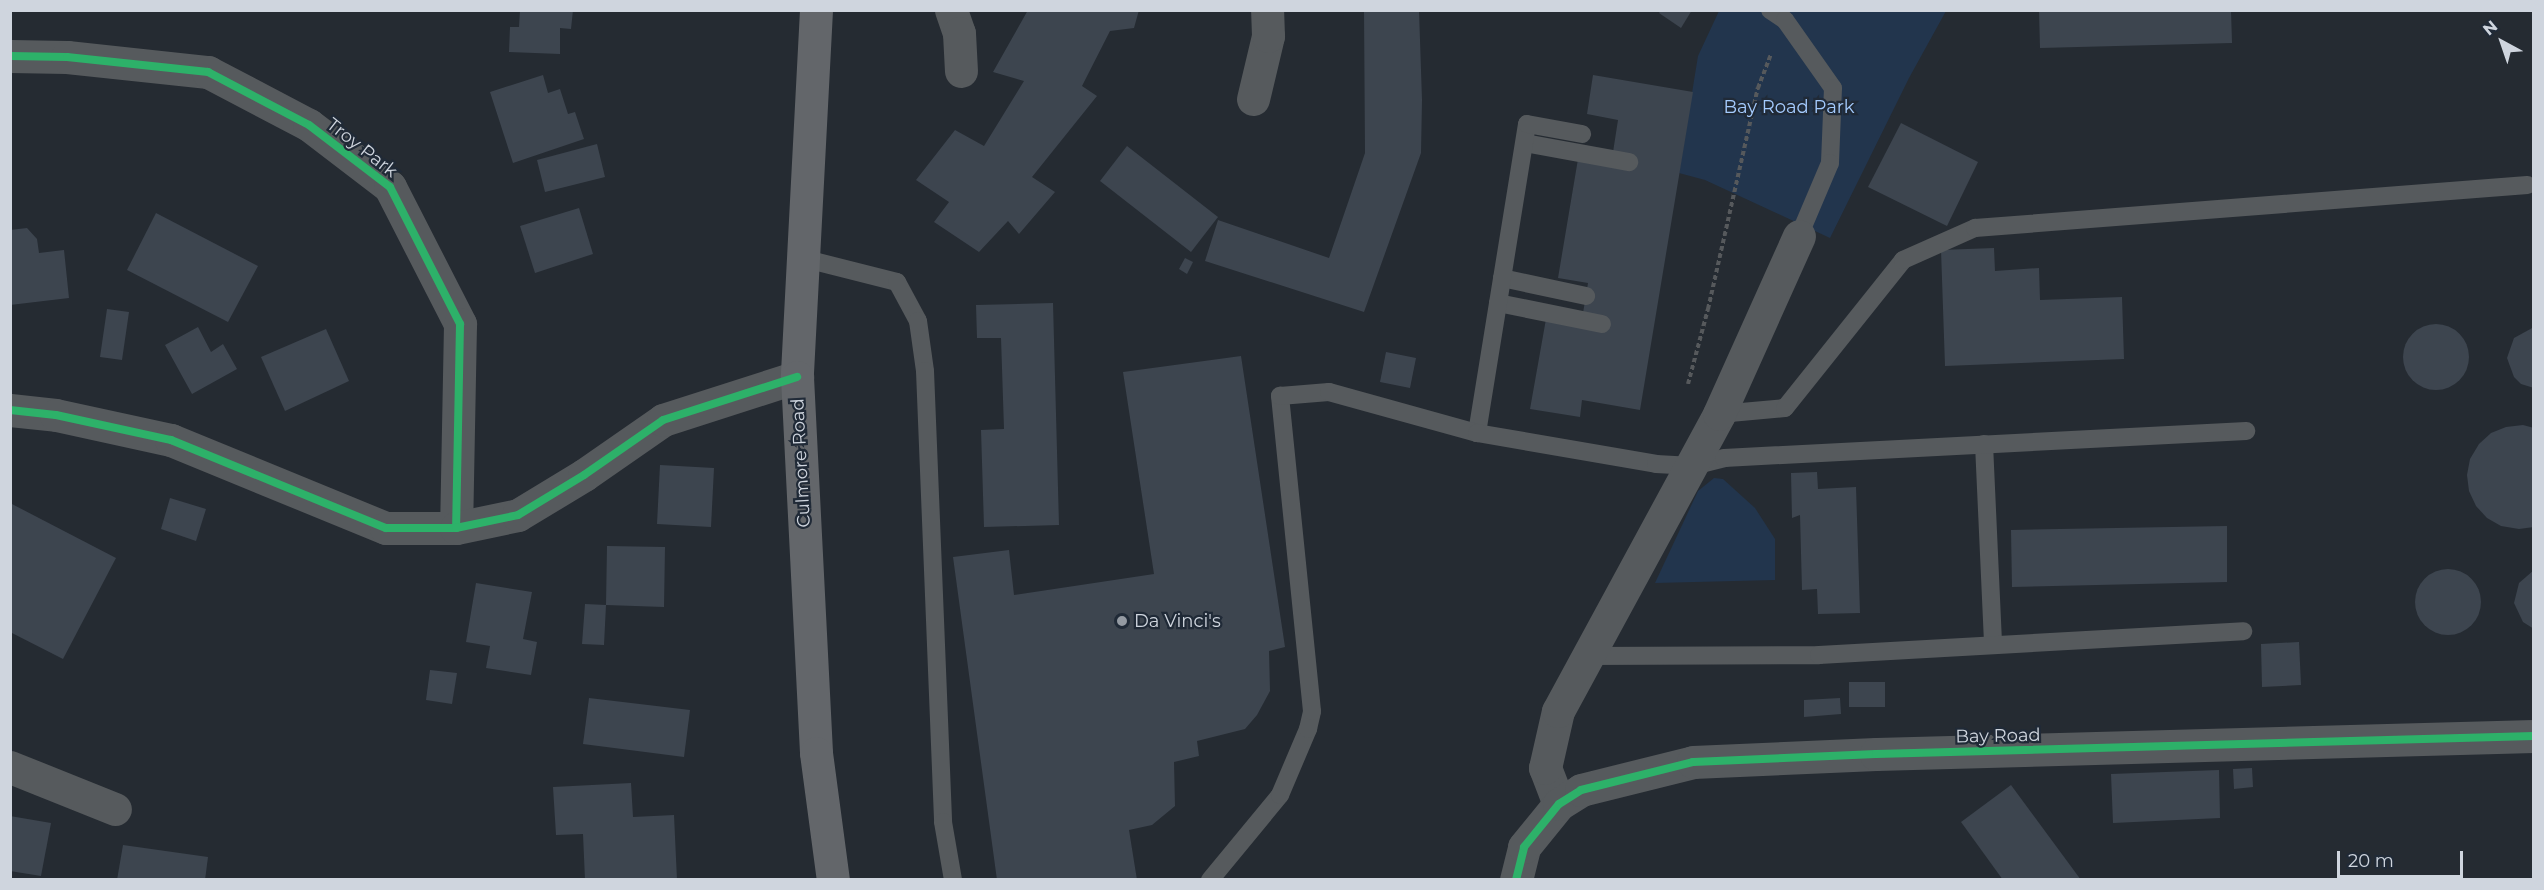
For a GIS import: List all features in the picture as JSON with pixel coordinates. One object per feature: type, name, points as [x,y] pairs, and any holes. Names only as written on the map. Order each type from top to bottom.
[{"type":"highway","name":"Culmore Road","points":[[816,10],[797,377],[816,753],[833,879]]},
{"type":"street","points":[[951,10],[959,33],[961,71]]},
{"type":"street","points":[[1253,99],[1268,36],[1267,10]]},
{"type":"street","name":"Troy Park","points":[[10,56],[67,57],[208,72],[309,125],[390,187],[460,324],[456,528]]},
{"type":"street","points":[[1559,804],[1545,768],[1558,711],[1586,656],[1693,466],[1719,414],[1799,236]]},
{"type":"street","points":[[10,410],[56,415],[171,440],[386,528],[456,528],[518,515],[584,475],[663,420],[797,377]]},
{"type":"street","name":"Bay Road","points":[[1516,879],[1524,847],[1559,804],[1581,790],[1693,762],[1876,754],[2534,736]]},
{"type":"street","points":[[10,767],[115,809]]},
{"type":"lane","points":[[1778,15],[1833,88],[1830,163],[1799,236]]},
{"type":"lane","points":[[1477,433],[1527,124],[1582,134]]},
{"type":"lane","points":[[1525,143],[1629,162]]},
{"type":"lane","points":[[1719,414],[1785,408],[1903,260],[1975,228],[2527,185]]},
{"type":"lane","points":[[802,258],[897,282],[918,321],[925,370],[944,822],[953,879]]},
{"type":"lane","points":[[1502,278],[1586,296]]},
{"type":"lane","points":[[1498,303],[1602,324]]},
{"type":"lane","points":[[1210,879],[1280,795],[1308,729],[1312,711],[1280,396],[1329,392],[1477,433],[1656,464],[1693,466],[1724,458],[2246,431]]},
{"type":"lane","points":[[1984,444],[1993,645]]},
{"type":"lane","points":[[1586,656],[1819,655],[2243,631]]},
{"type":"path","points":[[1686,390],[1708,309],[1758,88],[1778,15]]},
{"type":"green space","name":"Bay Road Park","points":[[1719,11],[1946,11],[1909,78],[1830,238],[1705,180],[1679,173],[1698,56]]},
{"type":"green space","points":[[1714,478],[1723,479],[1755,508],[1775,539],[1775,580],[1655,583],[1698,491]]},
{"type":"building","points":[[520,10],[573,10],[571,29],[560,28],[560,54],[509,52],[510,27],[519,27]]},
{"type":"building","points":[[1028,10],[1139,10],[1134,28],[1110,31],[1082,86],[1097,96],[1032,177],[1055,192],[1019,234],[1008,221],[979,252],[934,222],[949,202],[916,180],[955,130],[984,146],[1024,81],[993,72]]},
{"type":"building","points":[[1364,10],[1419,10],[1422,100],[1421,153],[1364,312],[1205,261],[1218,220],[1329,258],[1365,153]]},
{"type":"building","points":[[1661,10],[1692,10],[1681,28],[1659,13]]},
{"type":"building","points":[[2039,10],[2231,10],[2232,43],[2040,48]]},
{"type":"building","points":[[543,75],[548,93],[560,89],[568,114],[575,112],[584,139],[513,163],[490,92]]},
{"type":"building","points":[[1593,75],[1693,92],[1640,410],[1582,400],[1580,417],[1530,409],[1546,319],[1581,325],[1588,283],[1558,278],[1578,159],[1611,165],[1618,120],[1587,114]]},
{"type":"building","points":[[1901,123],[1978,162],[1947,226],[1868,187]]},
{"type":"building","points":[[597,144],[605,177],[545,192],[537,160]]},
{"type":"building","points":[[1127,146],[1218,217],[1191,252],[1100,181]]},
{"type":"building","points":[[579,208],[593,254],[535,273],[520,226]]},
{"type":"building","points":[[156,213],[258,266],[228,322],[127,270]]},
{"type":"building","points":[[27,228],[37,239],[39,253],[64,250],[69,298],[10,305],[10,230]]},
{"type":"building","points":[[1994,248],[1995,271],[2039,268],[2040,300],[2122,297],[2124,359],[1945,366],[1941,250]]},
{"type":"building","points":[[1185,258],[1193,262],[1187,274],[1179,269]]},
{"type":"building","points":[[1053,303],[1059,525],[984,527],[981,430],[1004,429],[1001,338],[977,338],[976,305]]},
{"type":"building","points":[[107,309],[129,312],[122,360],[100,357]]},
{"type":"building","points":[[2436,324],[2449,327],[2459,334],[2466,344],[2469,357],[2466,370],[2459,380],[2449,387],[2436,390],[2423,387],[2413,380],[2406,370],[2403,357],[2406,344],[2413,334],[2423,327]]},
{"type":"building","points":[[198,327],[211,352],[223,344],[237,369],[192,394],[165,345]]},
{"type":"building","points":[[2534,327],[2534,388],[2521,384],[2514,377],[2507,358],[2514,338]]},
{"type":"building","points":[[326,329],[349,381],[285,411],[261,357]]},
{"type":"building","points":[[1386,352],[1416,358],[1410,388],[1380,382]]},
{"type":"building","name":"Da Vinci's","points":[[1241,356],[1285,647],[1269,651],[1270,691],[1257,715],[1245,729],[1197,741],[1199,756],[1174,762],[1175,806],[1152,825],[1129,830],[1137,880],[997,880],[953,557],[1009,550],[1014,595],[1154,574],[1123,372]]},
{"type":"building","points":[[2523,425],[2534,428],[2534,527],[2519,529],[2501,526],[2487,518],[2476,506],[2469,491],[2467,475],[2470,459],[2479,444],[2491,433],[2506,427]]},
{"type":"building","points":[[660,465],[714,468],[711,527],[657,524]]},
{"type":"building","points":[[1817,472],[1818,489],[1856,487],[1860,613],[1818,614],[1817,589],[1802,590],[1800,515],[1792,518],[1791,473]]},
{"type":"building","points":[[170,498],[206,509],[196,541],[161,529]]},
{"type":"building","points":[[10,503],[116,558],[63,659],[10,632]]},
{"type":"building","points":[[2227,526],[2227,582],[2012,587],[2011,530]]},
{"type":"building","points":[[607,546],[665,547],[664,607],[606,605]]},
{"type":"building","points":[[2448,569],[2460,572],[2471,579],[2478,590],[2481,602],[2478,614],[2471,625],[2460,632],[2448,635],[2436,632],[2425,625],[2418,614],[2415,602],[2418,590],[2425,579],[2436,572]]},
{"type":"building","points":[[2534,570],[2534,629],[2523,622],[2514,603],[2519,583]]},
{"type":"building","points":[[476,583],[532,592],[523,639],[537,642],[531,675],[486,668],[490,646],[466,642]]},
{"type":"building","points":[[585,604],[606,605],[604,645],[582,644]]},
{"type":"building","points":[[2299,642],[2301,685],[2262,687],[2261,644]]},
{"type":"building","points":[[430,670],[457,673],[452,704],[426,700]]},
{"type":"building","points":[[1849,682],[1885,682],[1885,707],[1849,707]]},
{"type":"building","points":[[589,698],[690,710],[684,757],[583,744]]},
{"type":"building","points":[[1840,698],[1841,714],[1804,717],[1804,700]]},
{"type":"building","points":[[2252,768],[2253,787],[2234,789],[2233,769]]},
{"type":"building","points":[[2219,770],[2220,818],[2113,823],[2111,774]]},
{"type":"building","points":[[631,783],[633,817],[674,815],[677,880],[585,880],[583,834],[556,835],[553,787]]},
{"type":"building","points":[[2011,785],[2081,880],[2003,880],[1961,822]]},
{"type":"building","points":[[10,816],[51,823],[41,876],[10,871]]},
{"type":"building","points":[[123,845],[208,857],[205,880],[117,880]]},
{"type":"cycle path","points":[[10,56],[67,57],[208,72],[309,125],[390,187],[460,324],[456,528]]},
{"type":"cycle path","points":[[10,410],[56,415],[171,440],[386,528],[456,528],[518,515],[584,475],[663,420],[797,377]]},
{"type":"cycle path","points":[[1516,880],[1524,847],[1559,804],[1581,790],[1693,762],[1876,754],[2534,736]]},
{"type":"place","name":"Da Vinci's","points":[[1122,621]]}]
